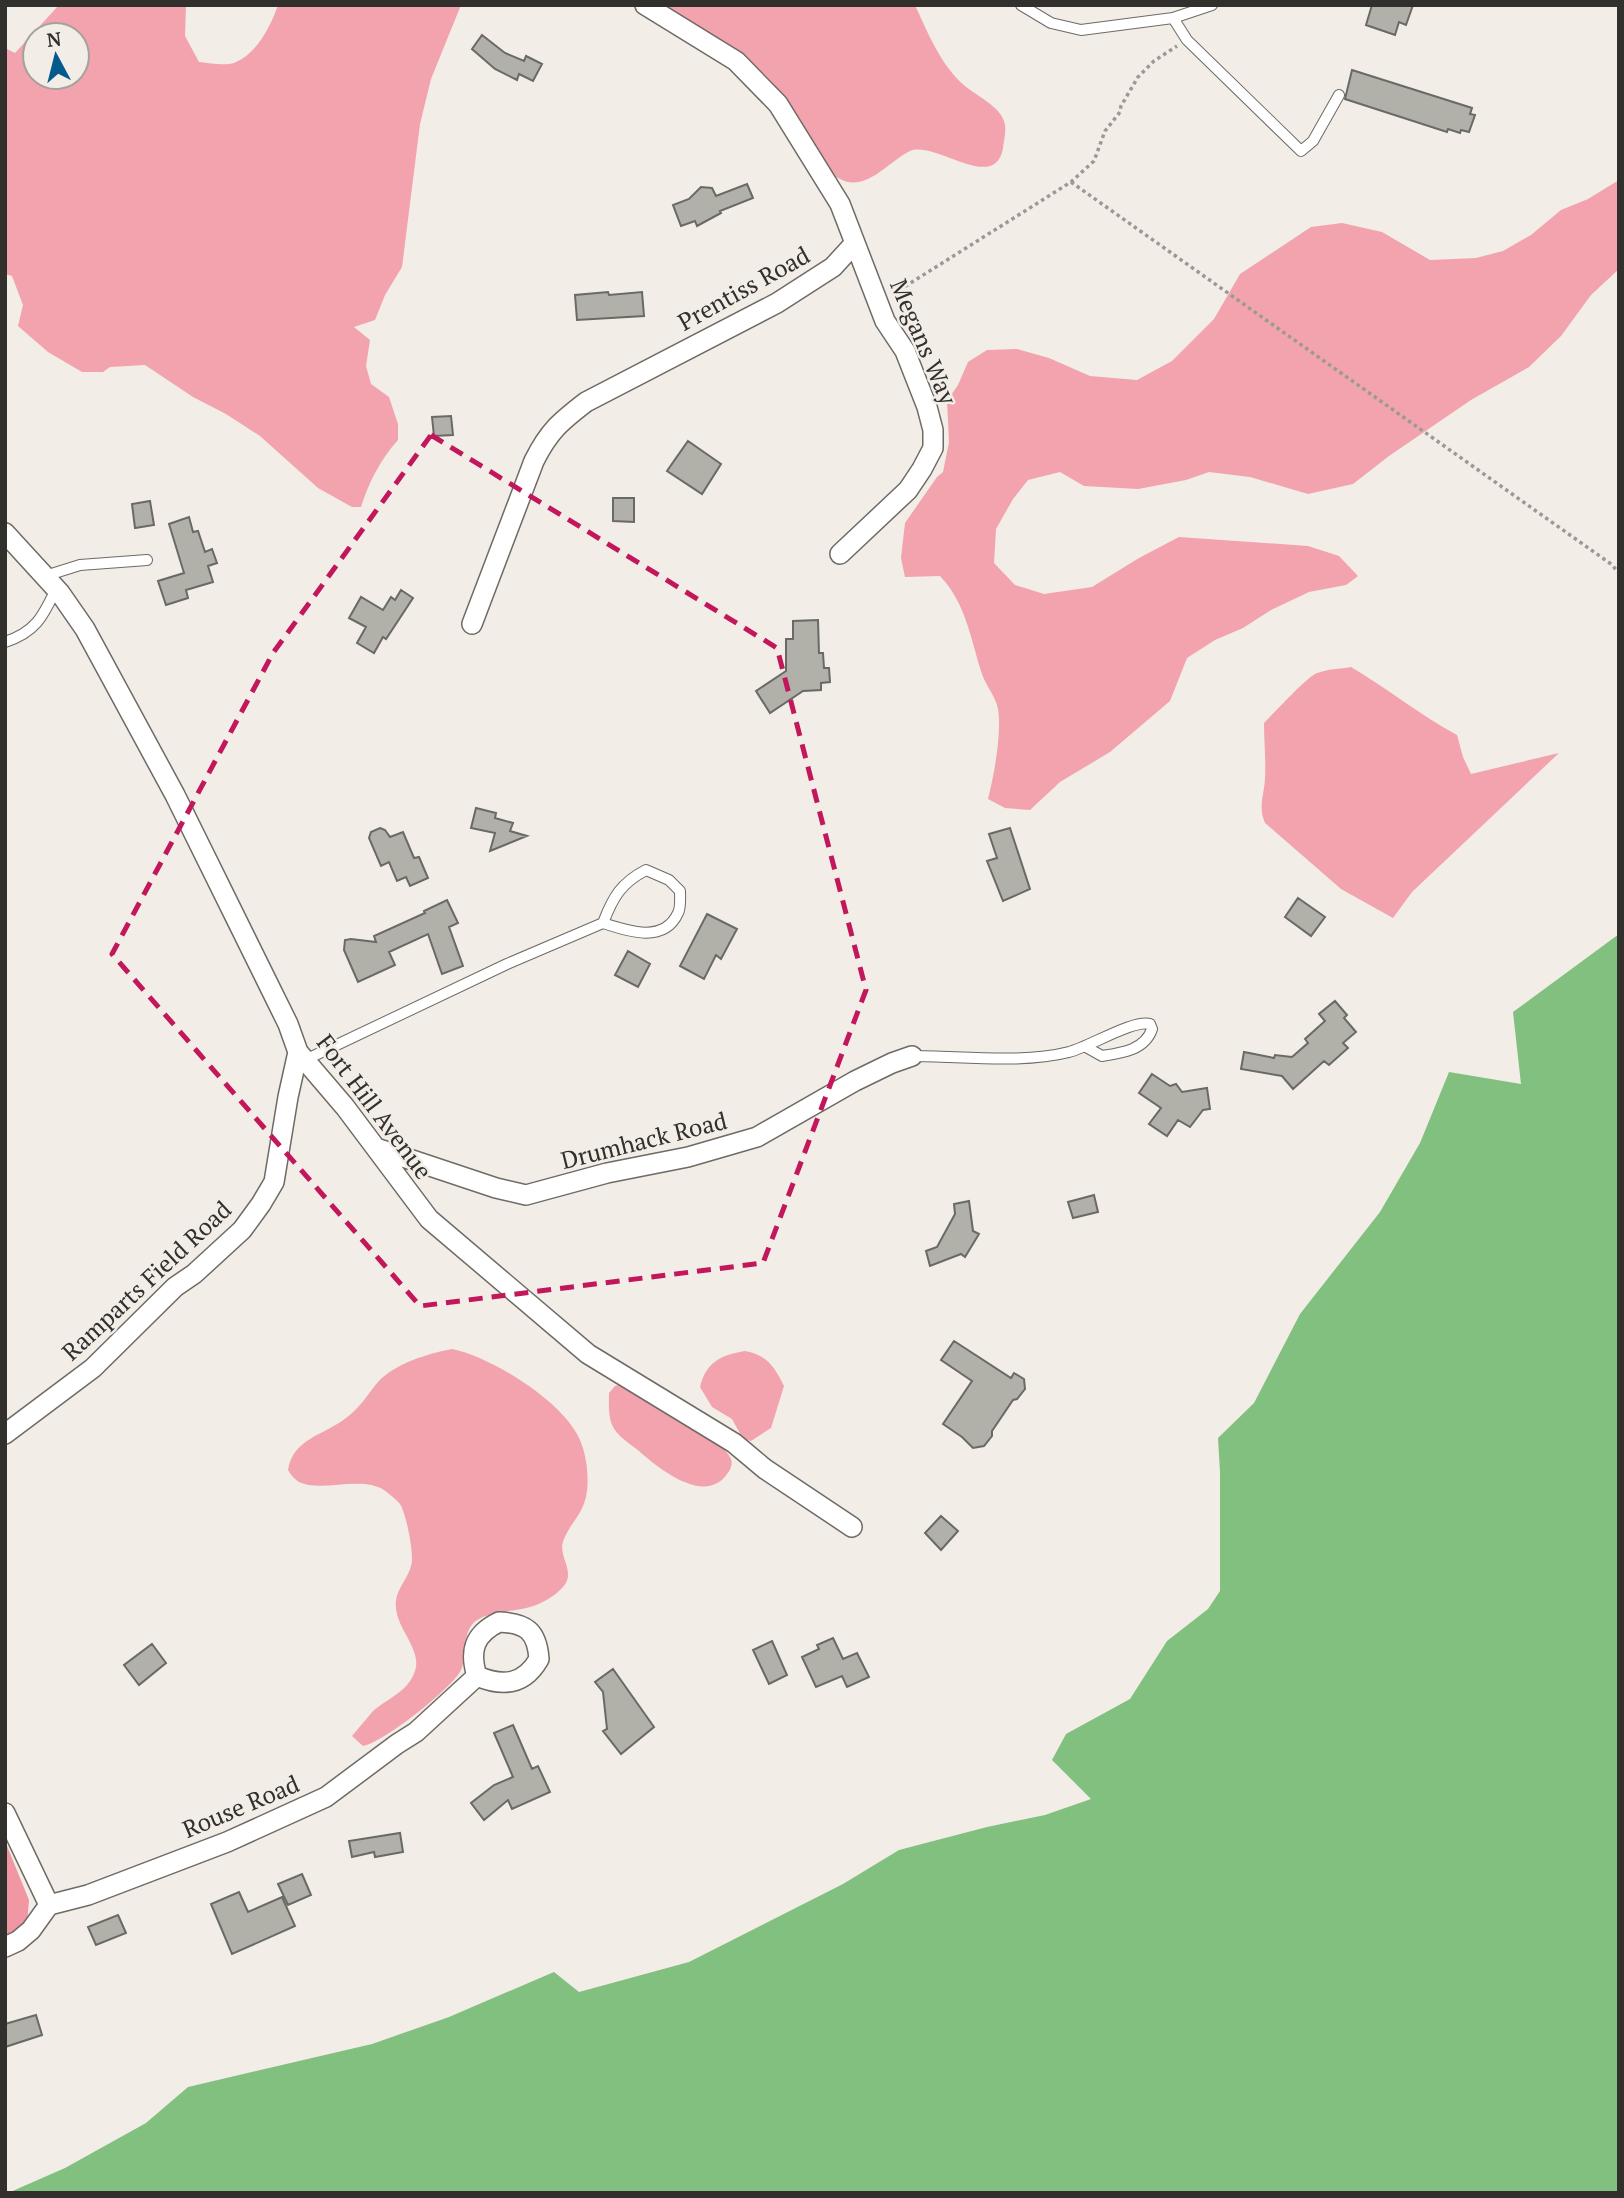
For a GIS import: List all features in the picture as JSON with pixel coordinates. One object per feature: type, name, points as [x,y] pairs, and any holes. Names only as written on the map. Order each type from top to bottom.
[{"type":"street","points":[[645,5],[662,18],[710,43],[736,61],[778,104],[840,204],[855,243]]},
{"type":"street","name":"Megans Way","points":[[840,554],[908,490],[933,448],[933,430],[927,407],[905,351],[885,321],[855,243]]},
{"type":"street","name":"Prentiss Road","points":[[472,624],[534,461],[545,438],[562,421],[586,402],[776,303],[833,267],[855,243]]},
{"type":"street","name":"Fort Hill Avenue","points":[[5,533],[50,582],[85,629],[175,795],[302,1056],[345,1107],[429,1219],[588,1354],[734,1443],[765,1469],[852,1527]]},
{"type":"street","name":"Ramparts Field Road","points":[[5,1434],[93,1368],[175,1287],[194,1274],[242,1230],[274,1182],[288,1097],[302,1056]]},
{"type":"street","name":"Drumhack Road","points":[[376,1148],[496,1188],[526,1195],[607,1173],[688,1157],[757,1137],[855,1081],[912,1056]]},
{"type":"street","name":"Rouse Road","points":[[49,1905],[88,1895],[227,1842],[327,1797],[416,1732],[477,1676]]},
{"type":"street","points":[[5,1813],[49,1905],[31,1930],[5,1947]]},
{"type":"lane","points":[[1021,5],[1051,23],[1081,30],[1173,18],[1212,5]]},
{"type":"lane","points":[[1173,18],[1187,40],[1301,151],[1313,141],[1339,95]]},
{"type":"lane","points":[[5,642],[26,634],[41,619],[50,582],[80,565],[147,560]]},
{"type":"lane","points":[[302,1056],[603,923],[644,934],[666,929],[679,913],[680,891],[669,880],[646,870],[628,880],[610,904],[603,923]]},
{"type":"lane","points":[[912,1056],[1048,1056],[1086,1047],[1135,1024],[1150,1024],[1152,1029],[1149,1039],[1142,1045],[1122,1053],[1102,1056],[1086,1047]]},
{"type":"path","points":[[879,303],[1071,181],[1094,161],[1105,131],[1120,112],[1138,77],[1154,61],[1187,40]]},
{"type":"path","points":[[1071,181],[1611,564],[1619,573]]},
{"type":"highlighted area","points":[[431,435],[777,648],[866,990],[763,1263],[420,1306],[112,954],[273,653]]},
{"type":"shaded area","points":[[59,5],[186,5],[185,36],[199,62],[222,64],[242,59],[256,47],[278,5],[461,5],[431,79],[420,124],[402,267],[385,295],[375,320],[354,327],[370,340],[366,366],[371,384],[389,397],[398,424],[398,440],[376,472],[361,507],[352,507],[318,488],[260,436],[145,365],[110,367],[103,372],[82,372],[48,352],[18,326],[23,305],[12,276],[5,274],[5,48],[15,53],[21,46],[21,91],[91,91],[91,21],[44,21]]},
{"type":"shaded area","points":[[657,5],[915,5],[949,69],[1001,116],[1005,124],[1005,134],[998,161],[989,166],[977,166],[934,152],[910,151],[868,179],[850,182],[840,179],[822,167],[802,124],[794,114]]},
{"type":"shaded area","points":[[1619,180],[1619,269],[1591,295],[1561,336],[1529,367],[1471,400],[1353,484],[1308,494],[1250,477],[1209,472],[1186,480],[1138,489],[1084,486],[1060,472],[1028,480],[1013,499],[996,529],[994,563],[1015,585],[1044,594],[1092,587],[1179,537],[1308,546],[1339,556],[1358,576],[1346,585],[1309,592],[1271,610],[1187,658],[1170,701],[1110,752],[1060,782],[1030,810],[1005,808],[988,799],[998,742],[997,705],[982,674],[962,610],[949,587],[940,576],[905,577],[901,558],[905,523],[943,472],[949,442],[947,401],[968,362],[987,350],[1017,349],[1049,358],[1090,376],[1137,380],[1172,361],[1214,319],[1240,274],[1311,227],[1342,223],[1382,232],[1430,260],[1476,258],[1503,251],[1531,235],[1561,210],[1588,199]]},
{"type":"shaded area","points":[[1351,667],[1457,735],[1471,774],[1559,753],[1412,892],[1393,918],[1341,889],[1265,823],[1262,812],[1265,772],[1264,723],[1312,676]]},
{"type":"shaded area","points":[[1619,934],[1619,2193],[8,2193],[65,2168],[146,2123],[188,2087],[372,2044],[449,2017],[554,1972],[579,1992],[689,1962],[843,1884],[899,1850],[1045,1815],[1091,1799],[1052,1760],[1066,1734],[1130,1699],[1167,1641],[1208,1609],[1220,1591],[1218,1438],[1254,1403],[1300,1314],[1380,1212],[1420,1143],[1449,1072],[1521,1084],[1513,1012]]},
{"type":"shaded area","points":[[452,1349],[468,1353],[522,1381],[555,1407],[577,1434],[585,1454],[588,1477],[581,1511],[562,1545],[568,1576],[562,1588],[543,1602],[482,1617],[476,1621],[468,1631],[464,1661],[453,1680],[430,1703],[400,1726],[363,1746],[352,1736],[373,1711],[408,1684],[415,1671],[415,1654],[396,1611],[397,1597],[412,1561],[405,1516],[396,1500],[375,1486],[308,1485],[297,1481],[288,1470],[291,1459],[303,1444],[351,1414],[385,1375],[412,1360]]},
{"type":"shaded area","points":[[745,1351],[759,1355],[769,1363],[784,1386],[771,1428],[751,1441],[743,1439],[732,1419],[712,1407],[700,1387],[706,1371],[716,1361]]},
{"type":"shaded area","points":[[627,1383],[684,1418],[725,1450],[731,1459],[731,1465],[718,1483],[707,1486],[682,1481],[620,1436],[611,1421],[609,1393],[615,1386]]},
{"type":"shaded area","points":[[5,1841],[29,1900],[27,1924],[14,1935],[5,1937]]},
{"type":"building","points":[[1372,5],[1413,5],[1406,25],[1399,22],[1395,35],[1366,25]]},
{"type":"building","points":[[482,35],[505,53],[524,61],[526,56],[542,64],[533,81],[519,74],[517,80],[495,69],[472,49]]},
{"type":"building","points":[[1352,70],[1472,108],[1470,114],[1475,115],[1469,132],[1461,130],[1460,133],[1448,129],[1447,132],[1345,99]]},
{"type":"building","points":[[747,184],[753,198],[720,211],[721,213],[697,226],[695,221],[681,226],[673,205],[689,199],[701,187],[712,188],[716,196]]},
{"type":"building","points":[[608,292],[609,295],[642,292],[644,316],[577,320],[575,295]]},
{"type":"building","points":[[451,416],[453,435],[434,436],[432,417]]},
{"type":"building","points":[[688,441],[721,464],[702,494],[667,471]]},
{"type":"building","points":[[613,498],[634,498],[634,522],[613,521]]},
{"type":"building","points":[[150,501],[154,525],[135,528],[132,504]]},
{"type":"building","points":[[189,517],[193,532],[198,531],[205,552],[212,549],[217,563],[208,566],[213,582],[186,590],[188,598],[166,605],[158,581],[184,573],[169,524]]},
{"type":"building","points":[[401,590],[413,598],[386,639],[383,637],[374,653],[357,643],[366,627],[349,618],[361,597],[383,610],[391,597],[395,600]]},
{"type":"building","points":[[818,620],[819,653],[823,653],[824,668],[829,668],[830,682],[821,683],[821,690],[803,691],[770,713],[756,691],[786,671],[786,639],[793,639],[793,621]]},
{"type":"building","points":[[476,808],[496,813],[495,818],[513,823],[510,831],[527,836],[490,851],[495,833],[471,828]]},
{"type":"building","points":[[380,828],[390,837],[403,832],[414,858],[419,857],[428,878],[410,886],[406,877],[397,881],[389,862],[381,866],[369,838],[371,832]]},
{"type":"building","points":[[1010,828],[1030,889],[1003,901],[987,861],[997,858],[989,834]]},
{"type":"building","points":[[1298,898],[1325,917],[1311,936],[1285,917]]},
{"type":"building","points":[[447,900],[458,923],[449,927],[463,966],[442,974],[428,934],[389,952],[395,965],[358,982],[344,950],[345,940],[376,942],[374,936]]},
{"type":"building","points":[[707,914],[737,929],[721,959],[716,955],[704,979],[680,966]]},
{"type":"building","points":[[628,951],[650,964],[638,987],[615,975]]},
{"type":"building","points":[[1335,1001],[1356,1032],[1343,1043],[1348,1048],[1329,1065],[1324,1061],[1293,1089],[1282,1076],[1241,1069],[1244,1052],[1274,1058],[1275,1055],[1292,1057],[1308,1043],[1305,1039],[1325,1021],[1319,1014]]},
{"type":"building","points":[[1152,1074],[1170,1086],[1176,1084],[1182,1092],[1207,1088],[1210,1109],[1203,1110],[1190,1127],[1178,1120],[1167,1136],[1149,1124],[1161,1108],[1139,1093]]},
{"type":"building","points":[[1094,1195],[1098,1212],[1073,1218],[1068,1202]]},
{"type":"building","points":[[969,1201],[973,1231],[979,1234],[965,1257],[961,1254],[930,1266],[926,1251],[937,1247],[955,1214],[954,1204]]},
{"type":"building","points":[[954,1341],[1011,1378],[1014,1373],[1024,1379],[1025,1389],[1013,1400],[984,1446],[973,1448],[943,1424],[972,1381],[941,1360]]},
{"type":"building","points":[[941,1516],[958,1531],[941,1550],[925,1533]]},
{"type":"building","points":[[833,1638],[843,1659],[857,1653],[869,1677],[847,1687],[842,1676],[816,1687],[802,1657],[819,1649],[817,1645]]},
{"type":"building","points":[[772,1641],[787,1675],[769,1684],[753,1650]]},
{"type":"building","points":[[152,1644],[166,1663],[139,1685],[124,1665]]},
{"type":"building","points":[[613,1669],[654,1727],[621,1754],[603,1731],[607,1729],[603,1692],[595,1682]]},
{"type":"building","points":[[513,1725],[532,1769],[538,1766],[550,1792],[512,1809],[508,1800],[484,1820],[471,1803],[494,1785],[513,1777],[494,1733]]},
{"type":"building","points":[[400,1833],[403,1852],[375,1857],[374,1852],[352,1857],[349,1841]]},
{"type":"building","points":[[302,1874],[311,1895],[288,1905],[278,1884]]},
{"type":"building","points":[[239,1892],[248,1912],[282,1897],[295,1926],[232,1954],[211,1904]]},
{"type":"building","points":[[118,1915],[126,1933],[96,1945],[88,1927]]},
{"type":"building","points":[[36,2015],[42,2035],[5,2047],[5,2024]]}]
